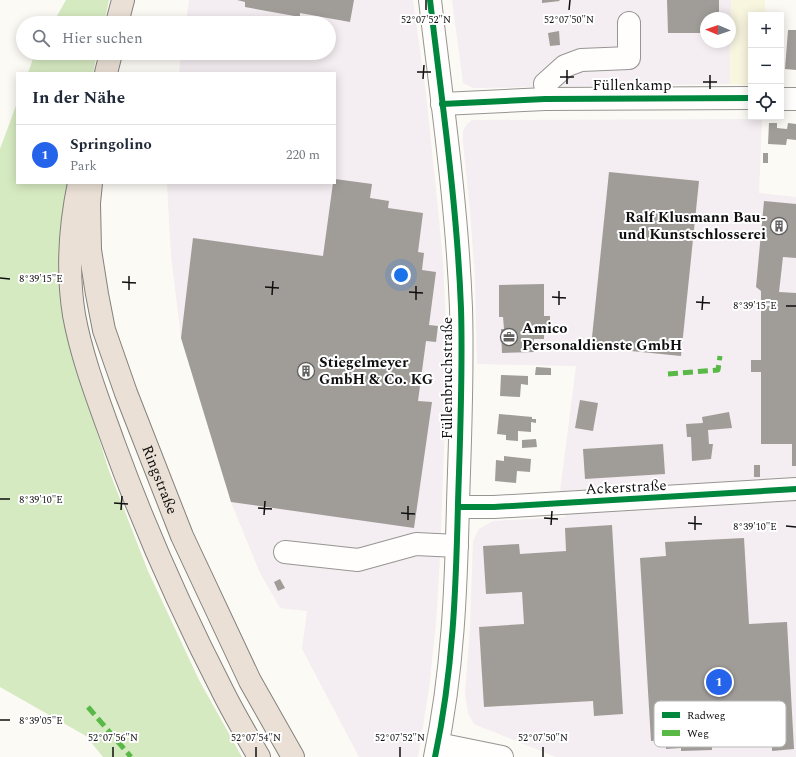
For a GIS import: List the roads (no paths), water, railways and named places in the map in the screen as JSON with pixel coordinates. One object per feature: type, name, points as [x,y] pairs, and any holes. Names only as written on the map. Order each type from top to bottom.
[{"type":"highway","points":[[119,16],[123,0]]},
{"type":"highway","points":[[106,72],[109,60]]},
{"type":"highway","name":"Ringstraße","points":[[79,184],[74,209],[70,247],[71,281],[74,314],[84,355],[130,487],[159,558],[224,694],[259,757]]},
{"type":"highway","name":"Ringstraße","points":[[91,184],[89,203],[90,250],[95,280],[104,330],[126,393],[182,536],[250,681],[293,757]]},
{"type":"street","name":"Füllenbruchstraße","points":[[430,0],[455,217],[461,307],[462,368],[454,616],[448,683],[436,751]]},
{"type":"street","points":[[545,84],[565,66],[581,60],[629,58],[629,23]]},
{"type":"street","name":"Füllenkamp","points":[[442,104],[545,99],[748,98]]},
{"type":"street","points":[[784,99],[796,99]]},
{"type":"street","name":"Ackerstraße","points":[[458,507],[494,507],[796,489]]},
{"type":"street","points":[[285,552],[358,560],[416,544],[457,546]]},
{"type":"street","points":[[436,751],[502,757]]},
{"type":"place","name":"Ralf Klusmann Bau- und Kunstschlosserei","points":[[779,226]]},
{"type":"place","name":"Amico Personaldienste GmbH","points":[[509,337]]},
{"type":"place","name":"Stiegelmeyer GmbH & Co. KG","points":[[306,371]]},
{"type":"place","name":"Springolino","points":[[719,682]]}]
